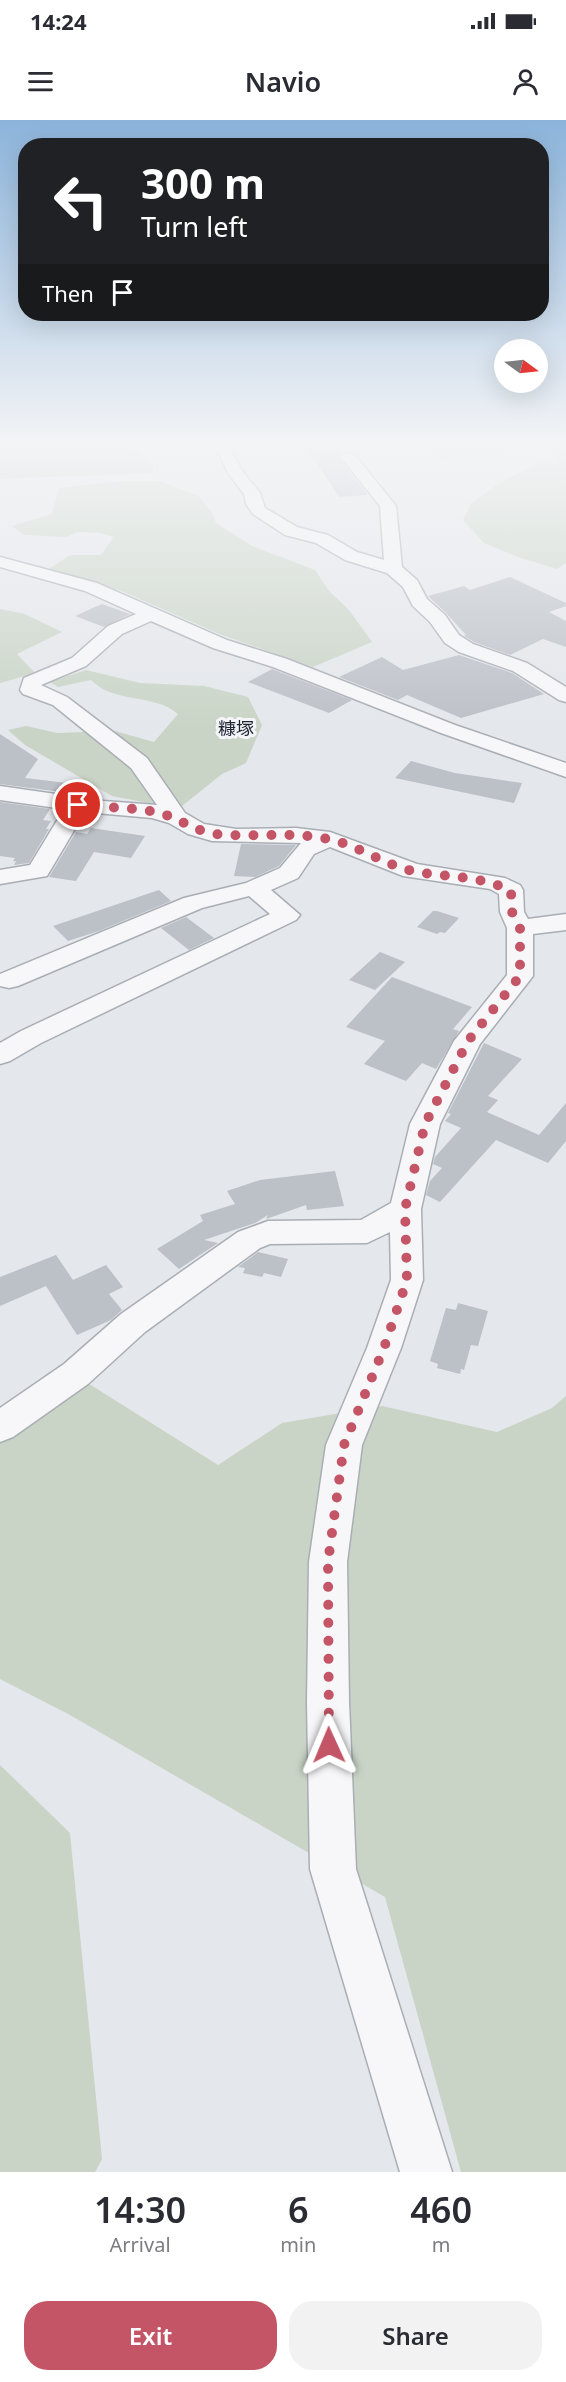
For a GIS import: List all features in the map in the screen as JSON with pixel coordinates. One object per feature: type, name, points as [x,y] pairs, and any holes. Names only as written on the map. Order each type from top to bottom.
[{"type":"street","points":[[321,538],[351,556],[393,570],[411,584],[419,602],[438,619],[444,631],[452,639],[466,648],[520,667],[566,696]]},
{"type":"street","points":[[390,538],[393,570]]},
{"type":"street","points":[[0,562],[91,588],[220,644],[280,663],[458,732],[566,770]]},
{"type":"street","points":[[153,613],[115,630],[79,662],[31,682],[30,690],[60,701],[140,764],[177,818]]},
{"type":"street","points":[[0,793],[78,805],[154,812],[177,818],[196,829],[212,834],[296,835],[330,839],[412,871],[496,883],[511,891],[512,912],[520,928],[520,976],[468,1041],[425,1124],[405,1209],[407,1280],[384,1348],[344,1445],[328,1562],[328,1702],[333,1869],[426,2172]]},
{"type":"street","points":[[0,877],[38,871],[78,805]]},
{"type":"street","points":[[9,980],[193,903],[254,888],[289,873],[306,849],[330,839]]},
{"type":"street","points":[[0,1055],[31,1037],[287,915],[254,888]]},
{"type":"street","points":[[520,928],[566,922]]},
{"type":"street","points":[[0,1427],[76,1374],[133,1323],[249,1240],[268,1233],[367,1231],[405,1209]]},
{"type":"green space","points":[[113,538],[239,538],[252,546],[315,570],[329,591],[349,610],[372,642],[313,667],[222,635],[119,590],[46,571],[70,555],[101,555]]},
{"type":"green space","points":[[479,538],[566,538],[566,563],[557,569],[484,543]]},
{"type":"green space","points":[[0,609],[25,614],[62,632],[17,654],[35,673],[0,683]]},
{"type":"green space","points":[[86,670],[140,683],[204,686],[248,697],[262,725],[246,763],[222,774],[182,806],[148,803],[112,796],[25,745],[8,730],[26,726],[57,733],[115,731],[154,742],[178,714],[158,703],[111,692],[91,680],[58,687],[50,682]]},
{"type":"green space","points":[[86,1382],[218,1465],[282,1423],[382,1406],[497,1432],[552,1408],[566,1396],[566,2172],[461,2172],[385,1897],[70,1715],[0,1679],[0,1440]]},
{"type":"green space","points":[[0,1765],[70,1833],[102,2159],[95,2172],[0,2172]]},
{"type":"building","points":[[510,577],[566,603],[566,606],[549,612],[566,621],[566,647],[543,639],[510,655],[474,642],[464,636],[466,635],[428,596],[464,586],[470,590]]},
{"type":"building","points":[[102,604],[130,614],[104,627],[75,616]]},
{"type":"building","points":[[459,655],[512,673],[544,694],[461,718],[407,695],[398,700],[339,677],[382,657],[403,670]]},
{"type":"building","points":[[272,669],[352,700],[329,713],[248,682]]},
{"type":"building","points":[[0,734],[38,759],[25,778],[67,783],[61,792],[0,784]]},
{"type":"building","points":[[411,761],[455,773],[522,783],[514,803],[395,778]]},
{"type":"building","points":[[0,802],[50,809],[43,820],[51,821],[46,829],[49,829],[29,863],[14,865],[15,858],[0,856]]},
{"type":"building","points":[[91,828],[145,836],[131,858],[94,852],[76,881],[49,877],[76,832],[87,834]]},
{"type":"building","points":[[241,844],[296,845],[279,866],[255,877],[234,876]]},
{"type":"building","points":[[159,890],[171,901],[99,931],[68,941],[53,926]]},
{"type":"building","points":[[433,911],[459,918],[445,933],[437,934],[417,927]]},
{"type":"building","points":[[186,917],[214,938],[189,950],[161,928]]},
{"type":"building","points":[[380,952],[405,962],[375,990],[349,980]]},
{"type":"building","points":[[392,977],[472,1007],[453,1029],[459,1031],[436,1069],[422,1063],[406,1081],[364,1064],[385,1041],[346,1027]]},
{"type":"building","points":[[484,1043],[522,1059],[488,1096],[498,1100],[487,1112],[539,1135],[566,1103],[566,1141],[548,1163],[496,1140],[440,1202],[426,1195],[430,1181],[442,1168],[433,1164],[435,1157],[461,1128],[445,1121],[451,1114],[448,1113]]},
{"type":"building","points":[[335,1171],[344,1206],[307,1210],[306,1205],[266,1219],[268,1215],[255,1223],[204,1240],[218,1243],[179,1269],[157,1249],[203,1221],[200,1215],[235,1204],[227,1191],[260,1180]]},
{"type":"building","points":[[258,1252],[288,1259],[281,1277],[264,1273],[262,1277],[243,1273],[245,1268],[238,1267]]},
{"type":"building","points":[[56,1255],[73,1280],[106,1265],[123,1287],[109,1294],[122,1310],[111,1320],[77,1335],[46,1286],[0,1306],[0,1277]]},
{"type":"building","points":[[458,1303],[488,1311],[478,1346],[471,1345],[464,1370],[461,1369],[460,1374],[437,1368],[438,1364],[430,1361],[446,1308],[456,1310]]},
{"type":"district","name":"糠塚","points":[[236,729]]},
{"type":"route","points":[[78,805],[154,812],[177,818],[196,829],[212,834],[296,835],[330,839],[412,871],[496,883],[511,891],[512,912],[520,928],[520,976],[468,1041],[425,1124],[405,1209],[407,1280],[384,1348],[344,1445],[328,1562],[329,1745]]}]
